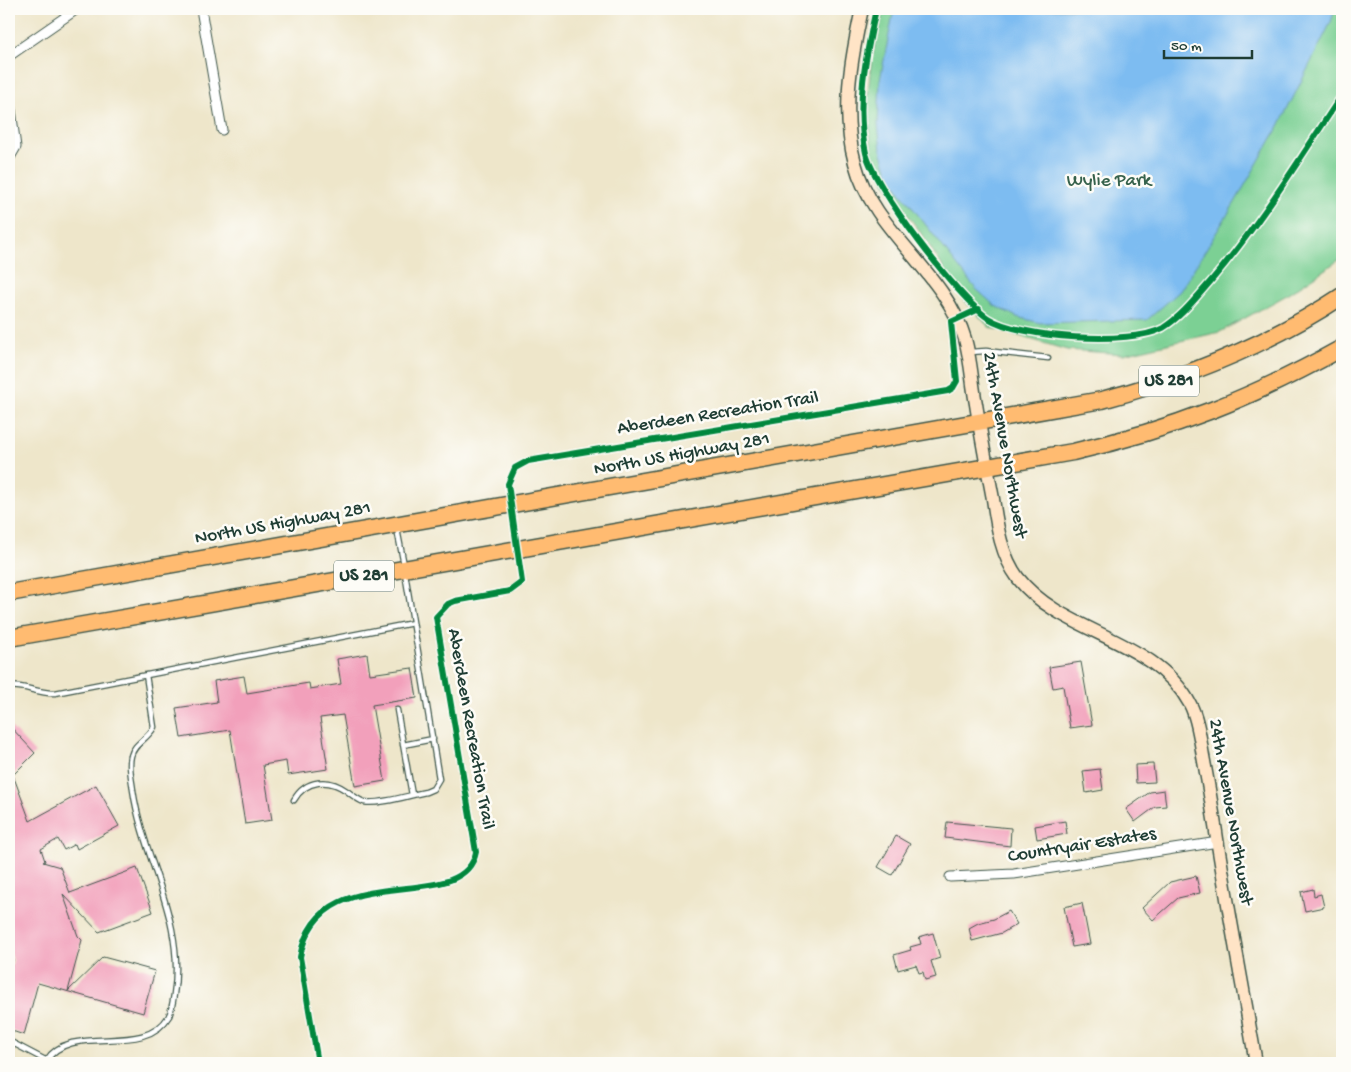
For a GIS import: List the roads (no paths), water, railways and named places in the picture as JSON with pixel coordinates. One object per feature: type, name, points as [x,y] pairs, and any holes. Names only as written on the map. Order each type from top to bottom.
[{"type":"highway","name":"North US Highway 281","points":[[9,592],[980,423],[1102,400],[1162,384],[1268,340],[1342,296]]},
{"type":"highway","name":"US 281","points":[[9,638],[1100,446],[1169,427],[1244,398],[1342,348]]},
{"type":"main road","name":"24th Avenue Northwest","points":[[862,9],[852,54],[849,85],[848,132],[857,170],[881,218],[936,284],[957,317],[968,352],[999,534],[1010,566],[1021,581],[1048,605],[1157,665],[1176,683],[1192,707],[1199,735],[1256,1063]]},
{"type":"street","points":[[9,56],[77,9]]},
{"type":"street","points":[[200,9],[222,130]]},
{"type":"street","points":[[9,95],[16,146],[9,159]]},
{"type":"street","name":"Countryair Estates","points":[[950,877],[1014,874],[1218,842]]},
{"type":"lane","points":[[968,352],[986,351],[1048,358]]},
{"type":"lane","points":[[294,800],[298,792],[311,783],[325,782],[336,784],[364,802],[433,789],[439,779],[396,525]]},
{"type":"lane","points":[[9,687],[45,694],[413,623]]},
{"type":"lane","points":[[9,1041],[49,1062],[59,1047],[71,1042],[138,1036],[160,1025],[168,1016],[172,1004],[178,963],[163,894],[138,820],[130,765],[133,749],[154,727],[146,675]]},
{"type":"lane","points":[[397,710],[412,794]]},
{"type":"lane","points":[[403,745],[433,739]]},
{"type":"water","name":"Wylie Park","points":[[894,9],[1335,9],[1331,22],[1279,126],[1234,204],[1180,291],[1147,320],[1040,323],[1017,317],[995,306],[975,288],[901,193],[888,172],[881,150],[878,125],[880,80]]}]
